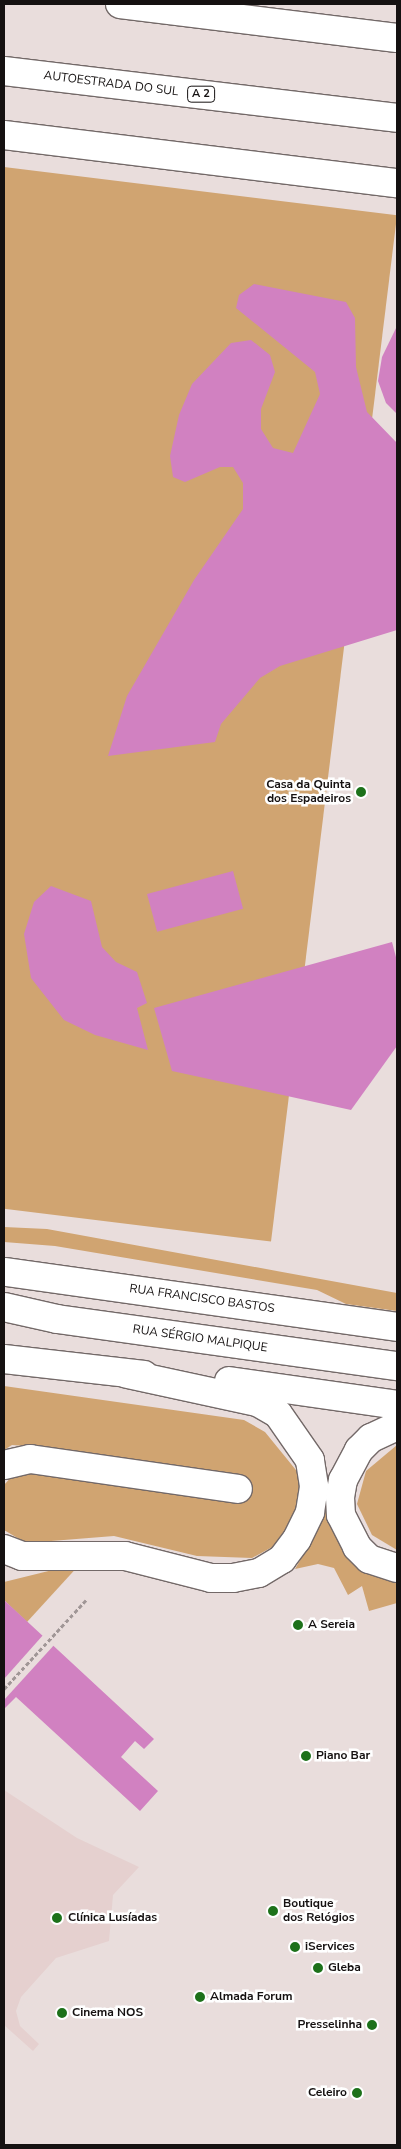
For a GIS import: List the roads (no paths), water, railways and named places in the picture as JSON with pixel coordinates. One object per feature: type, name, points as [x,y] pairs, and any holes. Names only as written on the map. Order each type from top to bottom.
[{"type":"main road","points":[[120,4],[397,38]]},
{"type":"main road","name":"AUTOESTRADA DO SUL","points":[[4,71],[397,118]]},
{"type":"main road","points":[[4,135],[397,184]]},
{"type":"main road","name":"RUA FRANCISCO BASTOS","points":[[6,1272],[397,1327]]},
{"type":"main road","name":"RUA SÉRGIO MALPIQUE","points":[[4,1306],[57,1319],[397,1366]]},
{"type":"main road","points":[[4,1359],[127,1374],[254,1384],[397,1405]]},
{"type":"main road","points":[[4,1549],[22,1556],[125,1556],[211,1578],[232,1578],[259,1573],[274,1564],[297,1539],[310,1512],[312,1468],[298,1436],[278,1414],[257,1402],[127,1374]]},
{"type":"main road","points":[[397,1426],[371,1438],[359,1450],[343,1480],[340,1497],[341,1515],[357,1547],[370,1559],[397,1568]]},
{"type":"main road","points":[[4,1466],[30,1459],[238,1489]]},
{"type":"place","name":"Casa da Quinta dos Espadeiros","points":[[361,792]]},
{"type":"place","name":"A Sereia","points":[[298,1625]]},
{"type":"place","name":"Piano Bar","points":[[306,1756]]},
{"type":"place","name":"Boutique dos Relógios","points":[[273,1911]]},
{"type":"place","name":"Clínica Lusíadas","points":[[57,1918]]},
{"type":"place","name":"iServices","points":[[295,1947]]},
{"type":"place","name":"Gleba","points":[[318,1968]]},
{"type":"place","name":"Almada Forum","points":[[200,1997]]},
{"type":"place","name":"Cinema NOS","points":[[62,2013]]},
{"type":"place","name":"Presselinha","points":[[372,2025]]},
{"type":"place","name":"Celeiro","points":[[357,2093]]}]
